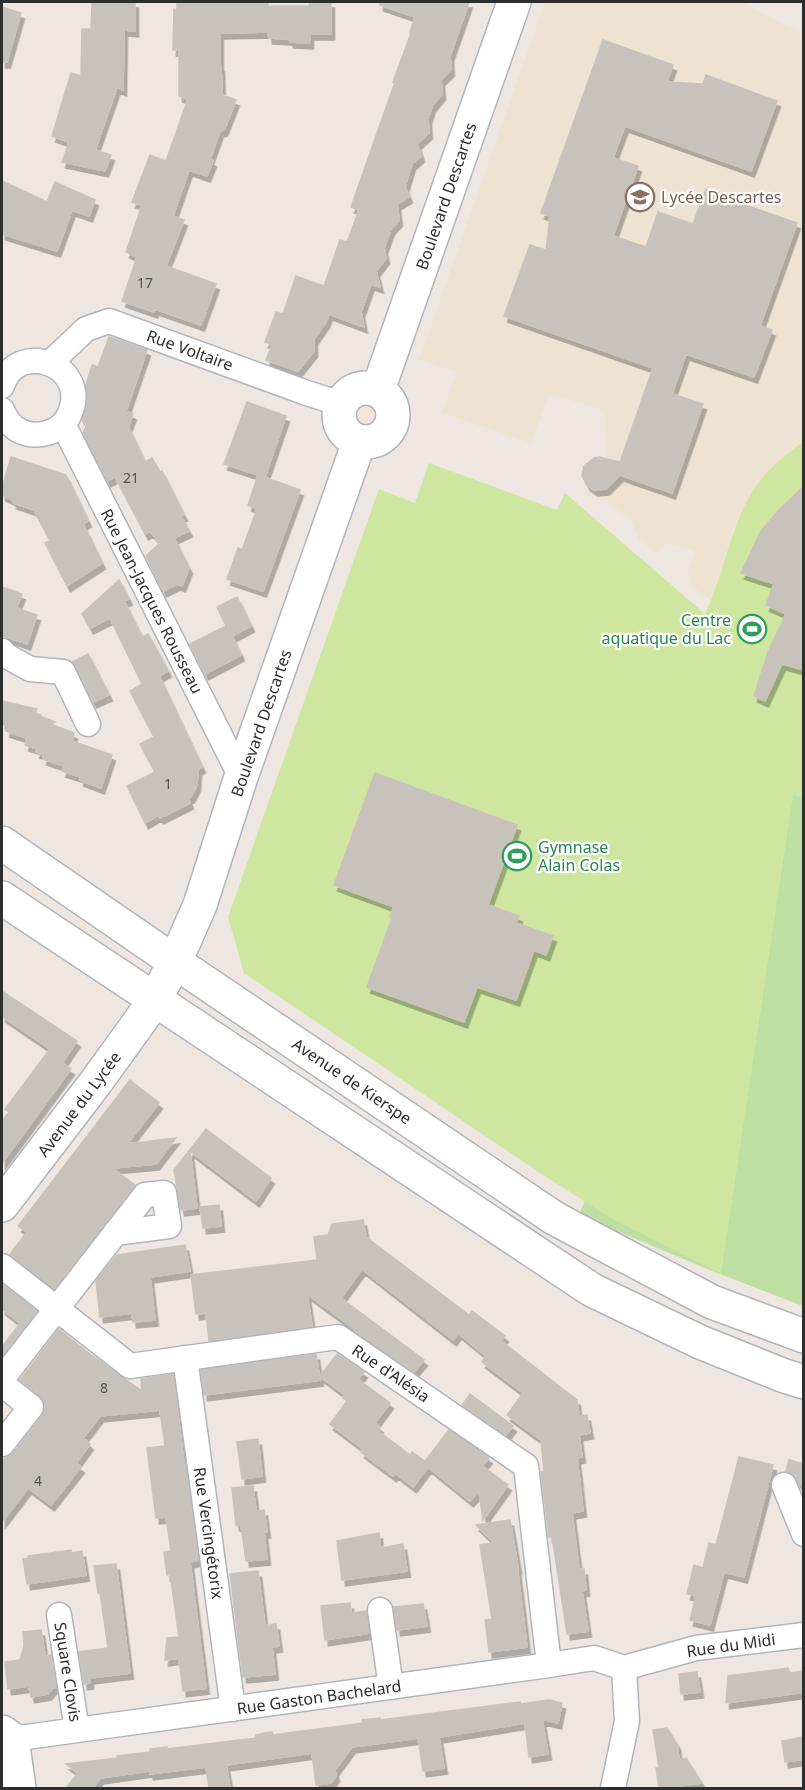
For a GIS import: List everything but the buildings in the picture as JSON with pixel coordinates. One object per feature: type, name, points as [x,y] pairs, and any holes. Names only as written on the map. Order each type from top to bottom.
[{"type":"main road","name":"Boulevard Descartes","points":[[378,390],[514,2]]},
{"type":"main road","points":[[361,388],[378,390],[390,401],[394,410],[394,418],[391,426],[381,438],[374,442],[359,442],[345,433],[341,426],[339,419],[341,404],[353,391],[361,388]]},
{"type":"main road","name":"Boulevard Descartes","points":[[154,1001],[175,962],[200,905],[241,777],[359,442]]},
{"type":"main road","name":"Avenue de Kierspe","points":[[2,843],[554,1218],[712,1302],[804,1336]]},
{"type":"main road","points":[[2,877],[138,964],[175,962]]},
{"type":"main road","points":[[2,898],[592,1290],[700,1342],[804,1382]]},
{"type":"main road","points":[[154,1001],[194,998],[351,1102],[433,1136]]},
{"type":"main road","name":"Avenue du Lycée","points":[[2,1206],[154,1001]]},
{"type":"main road","points":[[7,1735],[19,1788]]},
{"type":"street","name":"Rue Voltaire","points":[[50,363],[86,329],[109,321],[341,404]]},
{"type":"street","points":[[2,386],[3,380],[11,370],[24,362],[37,360],[58,367],[67,376],[74,395],[70,413],[63,424],[50,432],[38,435],[25,433],[15,428],[6,419],[2,410]]},
{"type":"street","name":"Rue Jean-Jacques Rousseau","points":[[63,424],[241,777]]},
{"type":"street","points":[[2,651],[4,655],[30,669],[63,672],[88,724]]},
{"type":"street","points":[[2,1379],[115,1233]]},
{"type":"street","name":"Rue d'Alésia","points":[[2,1266],[130,1366],[338,1337],[526,1466],[549,1665]]},
{"type":"street","name":"Rue Vercingétorix","points":[[185,1358],[233,1709]]},
{"type":"street","points":[[2,1384],[31,1407],[2,1444]]},
{"type":"street","points":[[784,1485],[804,1534]]},
{"type":"street","points":[[380,1610],[391,1687]]},
{"type":"street","name":"Square Clovis","points":[[58,1615],[77,1730]]},
{"type":"street","name":"Rue du Midi","points":[[624,1668],[696,1648],[804,1635]]},
{"type":"street","name":"Rue Gaston Bachelard","points":[[7,1735],[77,1730],[594,1658],[624,1668]]},
{"type":"street","points":[[613,1788],[627,1720],[624,1668]]},
{"type":"shaded area","name":"Lycée Descartes","points":[[545,2],[743,2],[803,35],[803,443],[772,466],[737,520],[711,601],[690,585],[688,571],[695,551],[666,543],[657,553],[638,539],[632,522],[584,481],[583,471],[588,461],[594,458],[606,458],[604,410],[550,394],[531,443],[442,413],[457,372],[419,360]]},
{"type":"green space","name":"Gymnase Alain Colas","points":[[803,443],[803,797],[791,794],[793,795],[721,1274],[609,1217],[244,973],[228,917],[379,489],[415,503],[429,463],[557,510],[565,493],[705,614],[734,530],[753,490],[767,472],[791,450]]},
{"type":"green space","points":[[749,783],[803,797],[803,1306],[707,1269],[579,1215]]},
{"type":"place","name":"Lycée Descartes","points":[[640,197]]},
{"type":"place","name":"Centre aquatique du Lac","points":[[752,629]]},
{"type":"place","name":"Gymnase Alain Colas","points":[[517,856]]}]
